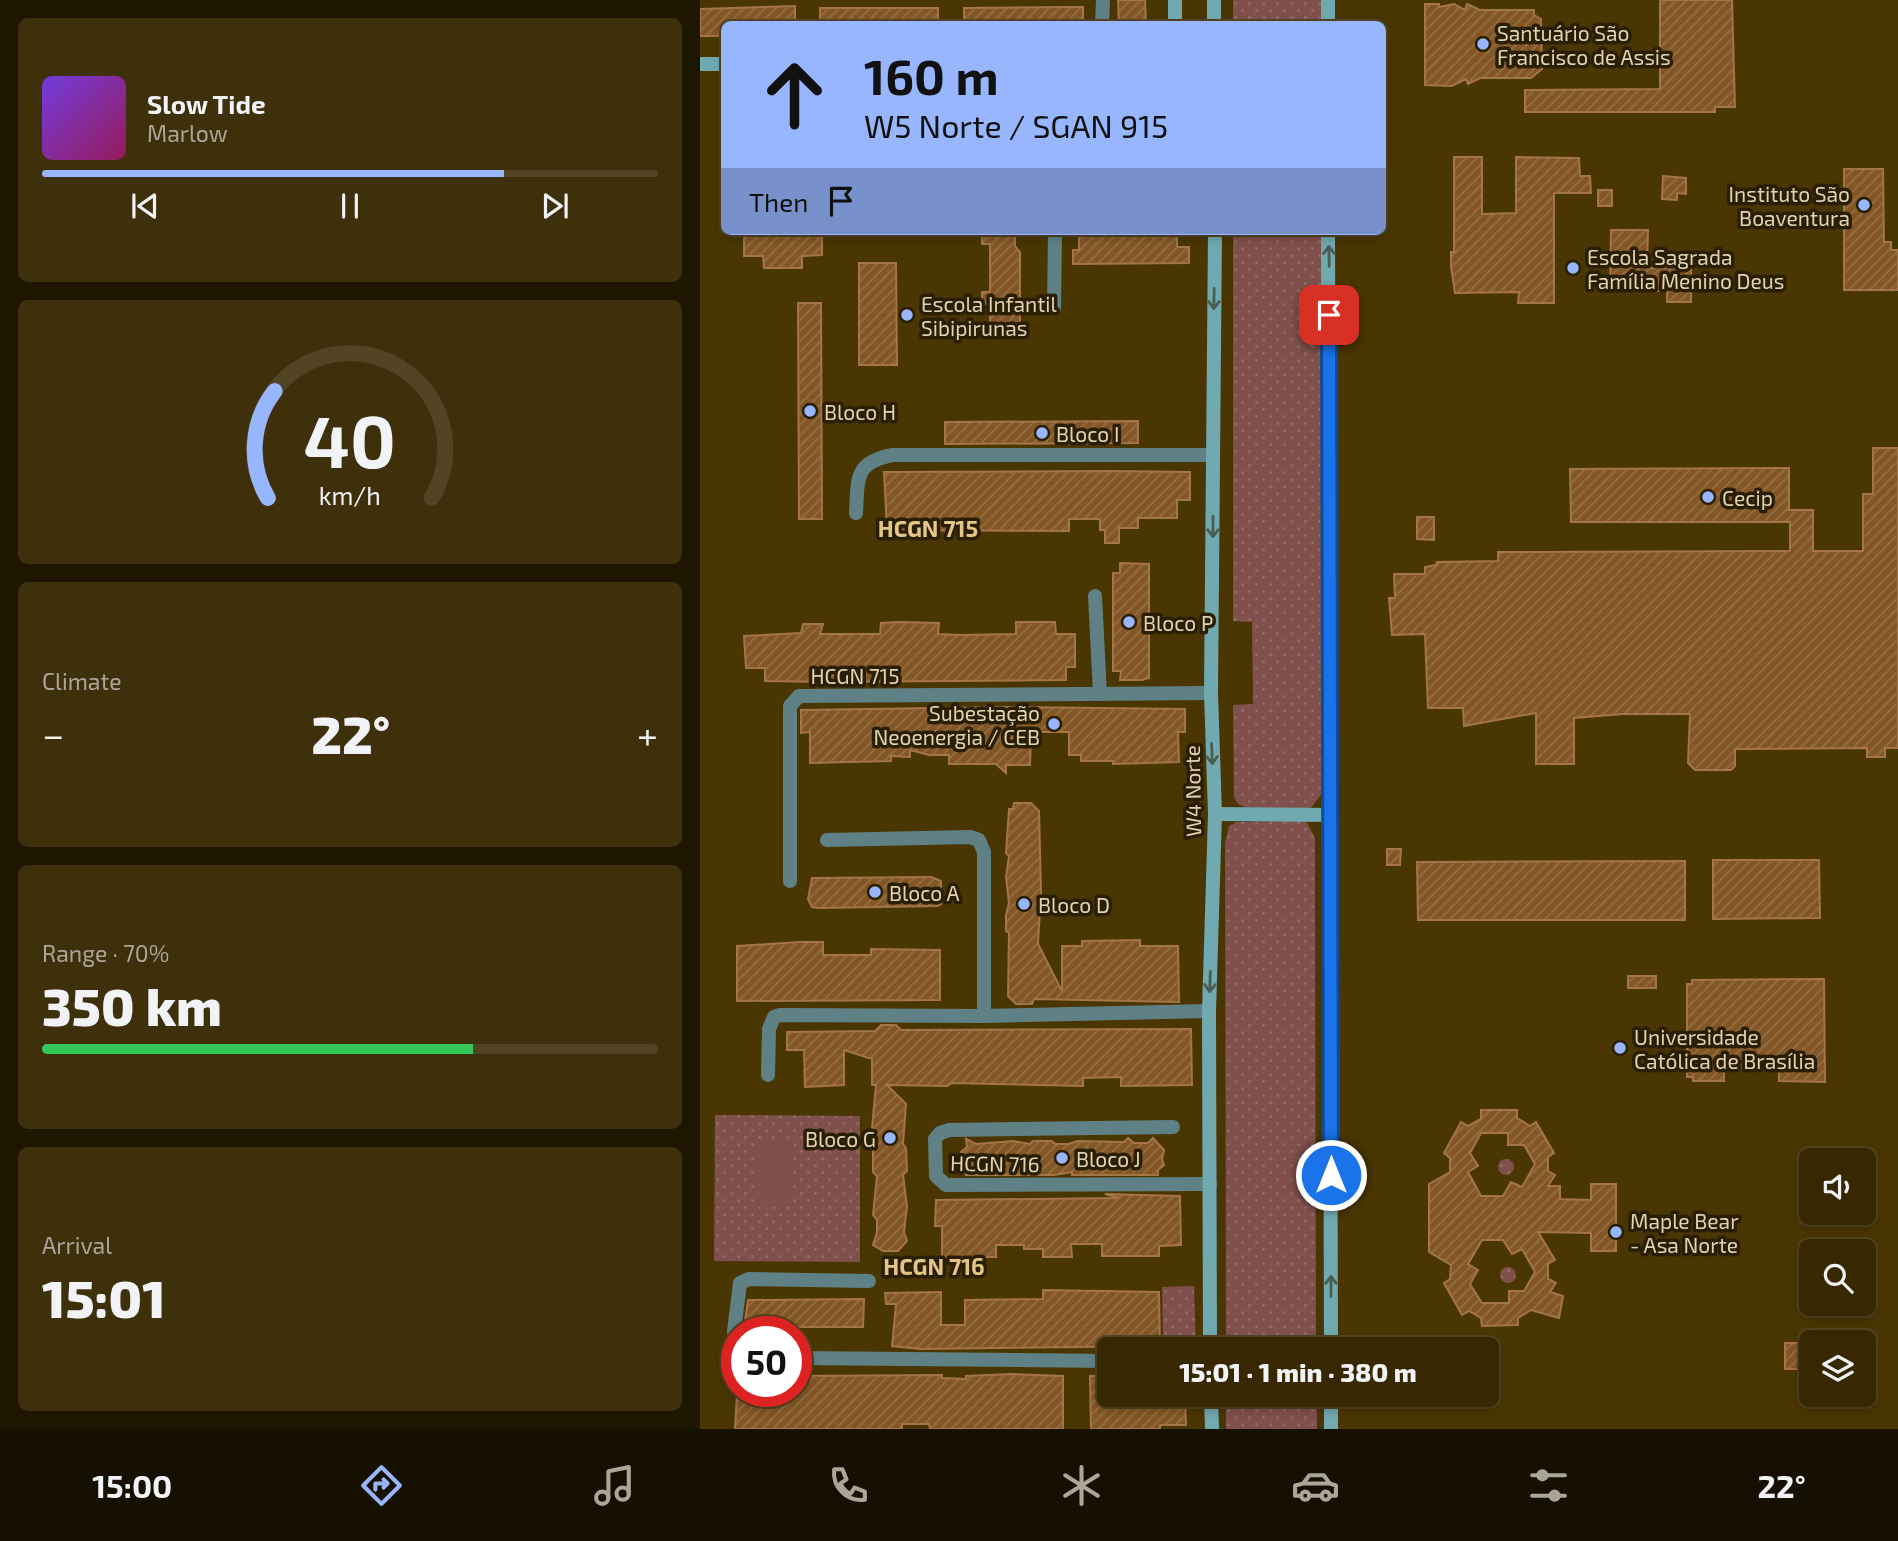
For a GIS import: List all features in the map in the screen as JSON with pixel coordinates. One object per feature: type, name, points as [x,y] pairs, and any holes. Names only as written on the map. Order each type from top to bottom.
[{"type":"main road","points":[[1175,0],[1175,21]]},
{"type":"main road","points":[[1214,0],[1214,21]]},
{"type":"main road","points":[[1328,0],[1328,21]]},
{"type":"main road","points":[[700,64],[721,64]]},
{"type":"main road","name":"W4 Norte","points":[[1210,1337],[1209,1011],[1215,814],[1211,693],[1214,235]]},
{"type":"main road","points":[[1328,235],[1331,1337]]},
{"type":"main road","points":[[1215,814],[1331,815]]},
{"type":"main road","points":[[1211,1407],[1212,1429]]},
{"type":"main road","points":[[1331,1407],[1331,1429]]},
{"type":"street","points":[[1102,21],[1103,0]]},
{"type":"street","points":[[1054,308],[1055,235]]},
{"type":"street","points":[[856,513],[858,482],[863,468],[875,458],[893,455],[1212,454]]},
{"type":"street","points":[[1096,596],[1100,694]]},
{"type":"street","name":"HCGN 715","points":[[790,881],[788,785],[793,699],[799,696],[1211,693]]},
{"type":"street","points":[[827,841],[970,836],[979,840],[984,852],[984,1016]]},
{"type":"street","points":[[768,1075],[769,1029],[774,1017],[780,1015],[984,1016],[1209,1011]]},
{"type":"street","name":"HCGN 716","points":[[1173,1127],[948,1130],[935,1139],[936,1176],[946,1185],[1210,1184]]},
{"type":"street","points":[[736,1316],[740,1283],[749,1279],[869,1282]]},
{"type":"street","points":[[812,1358],[1097,1361]]},
{"type":"shaded area","points":[[1233,0],[1321,0],[1321,21],[1233,21]]},
{"type":"shaded area","points":[[1233,235],[1322,235],[1322,793],[1311,808],[1247,808],[1238,804],[1234,797],[1233,705],[1253,704],[1252,622],[1233,621]]},
{"type":"shaded area","points":[[1306,821],[1315,838],[1316,1337],[1226,1337],[1225,843],[1229,826],[1237,822]]},
{"type":"shaded area","points":[[715,1115],[860,1116],[860,1262],[714,1261]]},
{"type":"shaded area","points":[[756,1142],[794,1142],[792,1207],[755,1207]]},
{"type":"shaded area","points":[[1503,1159],[1509,1159],[1514,1167],[1512,1173],[1503,1175],[1498,1170],[1498,1164]]},
{"type":"shaded area","points":[[1508,1267],[1516,1275],[1508,1283],[1500,1275]]},
{"type":"shaded area","points":[[1194,1286],[1196,1337],[1163,1337],[1162,1287]]},
{"type":"shaded area","points":[[1226,1407],[1317,1407],[1317,1429],[1226,1429]]},
{"type":"building","points":[[1118,0],[1145,0],[1146,21],[1119,21]]},
{"type":"building","points":[[1660,0],[1732,0],[1735,107],[1715,107],[1715,112],[1525,112],[1525,90],[1660,89]]},
{"type":"building","name":"Santuário São Francisco de Assis","points":[[1425,4],[1439,4],[1439,7],[1454,4],[1465,10],[1467,4],[1480,10],[1534,10],[1534,15],[1541,19],[1542,69],[1531,78],[1480,78],[1468,84],[1466,79],[1452,86],[1425,85]]},
{"type":"building","points":[[795,6],[795,21],[721,21],[721,36],[700,36],[700,9]]},
{"type":"building","points":[[1083,7],[1083,21],[964,21],[964,8]]},
{"type":"building","points":[[820,8],[938,8],[938,21],[820,21]]},
{"type":"building","points":[[1454,157],[1482,157],[1482,214],[1516,213],[1516,157],[1579,158],[1580,176],[1590,176],[1591,193],[1554,193],[1554,303],[1518,303],[1519,292],[1455,293],[1451,266],[1451,252],[1454,252]]},
{"type":"building","name":"Instituto São Boaventura","points":[[1844,169],[1883,169],[1884,242],[1891,242],[1891,250],[1898,250],[1898,290],[1844,290]]},
{"type":"building","points":[[1663,176],[1686,178],[1686,194],[1677,193],[1677,200],[1662,199]]},
{"type":"building","points":[[1598,190],[1612,190],[1612,206],[1598,206]]},
{"type":"building","points":[[1611,230],[1648,230],[1647,268],[1691,267],[1691,302],[1667,302],[1667,291],[1610,291]]},
{"type":"building","points":[[744,235],[822,235],[822,255],[802,256],[802,268],[764,268],[763,256],[744,256]]},
{"type":"building","points":[[982,235],[1015,235],[1015,246],[1020,252],[1020,324],[1013,324],[1013,330],[997,330],[997,324],[990,325],[990,304],[982,304],[982,292],[990,292],[990,244],[982,244]]},
{"type":"building","points":[[1079,235],[1177,235],[1177,247],[1189,247],[1189,263],[1073,264],[1073,250],[1079,250]]},
{"type":"building","points":[[859,263],[896,263],[897,365],[859,365]]},
{"type":"building","name":"Bloco H","points":[[798,303],[821,303],[822,519],[799,519]]},
{"type":"building","name":"Bloco I","points":[[1138,421],[1138,443],[945,444],[945,422]]},
{"type":"building","points":[[1873,448],[1898,448],[1898,748],[1885,748],[1885,757],[1867,757],[1867,748],[1735,749],[1735,766],[1731,770],[1695,770],[1688,763],[1690,714],[1623,714],[1574,718],[1574,764],[1536,764],[1536,713],[1464,726],[1463,708],[1428,708],[1425,634],[1392,635],[1389,598],[1395,598],[1394,574],[1425,574],[1425,567],[1436,565],[1437,562],[1498,561],[1498,552],[1790,551],[1790,522],[1571,522],[1570,469],[1789,468],[1789,510],[1813,510],[1813,551],[1863,551],[1863,494],[1873,494]]},
{"type":"building","points":[[884,472],[1190,472],[1190,500],[1177,500],[1177,518],[1138,518],[1138,528],[1119,528],[1119,543],[1105,543],[1105,530],[1100,530],[1100,519],[1069,519],[1069,531],[887,530]]},
{"type":"building","points":[[1417,517],[1434,517],[1434,540],[1417,539]]},
{"type":"building","name":"Bloco P","points":[[1120,563],[1149,564],[1149,678],[1142,680],[1120,680],[1121,671],[1113,671],[1113,573],[1120,573]]},
{"type":"building","points":[[1016,622],[1055,622],[1056,634],[1075,634],[1075,667],[1066,667],[1066,680],[822,682],[765,681],[765,668],[746,668],[744,636],[801,633],[803,624],[823,624],[820,634],[880,634],[881,623],[939,623],[938,634],[960,635],[1016,634]]},
{"type":"building","points":[[1006,707],[1185,709],[1185,732],[1178,732],[1179,762],[1113,764],[1113,761],[1081,761],[1081,755],[1069,755],[1069,732],[1038,732],[1038,738],[1031,738],[1030,765],[1006,765],[1006,773],[996,764],[949,764],[949,755],[929,755],[910,750],[910,757],[891,756],[891,761],[810,763],[810,732],[801,733],[801,710]]},
{"type":"building","points":[[1014,803],[1031,803],[1039,811],[1041,892],[1038,944],[1062,991],[1062,946],[1082,946],[1082,941],[1140,940],[1140,946],[1178,946],[1179,1002],[1034,999],[1032,1004],[1016,1004],[1008,996],[1009,933],[1006,931],[1006,915],[1009,903],[1006,877],[1009,856],[1006,853],[1009,809],[1013,809]]},
{"type":"building","points":[[1387,849],[1401,849],[1400,865],[1387,865]]},
{"type":"building","points":[[1713,860],[1819,860],[1820,918],[1713,919]]},
{"type":"building","points":[[1685,861],[1685,920],[1418,920],[1417,862]]},
{"type":"building","name":"Bloco A","points":[[931,877],[941,881],[941,904],[938,906],[819,908],[812,907],[808,899],[812,878]]},
{"type":"building","points":[[823,942],[823,955],[871,955],[871,949],[940,950],[940,1000],[737,1001],[737,946]]},
{"type":"building","points":[[1628,976],[1656,976],[1656,988],[1628,988]]},
{"type":"building","points":[[1824,979],[1825,1082],[1779,1081],[1779,1070],[1754,1068],[1724,1069],[1724,1081],[1693,1081],[1693,1077],[1687,1077],[1687,984],[1692,984],[1692,980]]},
{"type":"building","points":[[881,1025],[896,1025],[901,1030],[1191,1029],[1192,1085],[1121,1086],[1121,1077],[1083,1078],[1083,1086],[952,1083],[947,1086],[887,1085],[906,1104],[903,1144],[906,1148],[907,1171],[903,1175],[907,1206],[904,1232],[907,1241],[898,1251],[883,1251],[873,1245],[877,1232],[877,1220],[873,1215],[877,1176],[873,1172],[873,1148],[877,1144],[876,1132],[872,1128],[876,1085],[872,1085],[872,1059],[844,1050],[844,1085],[805,1087],[804,1050],[787,1050],[787,1032],[875,1031]]},
{"type":"building","points":[[1481,1110],[1517,1110],[1517,1118],[1530,1126],[1536,1122],[1554,1153],[1548,1157],[1548,1171],[1555,1175],[1548,1186],[1560,1186],[1560,1199],[1591,1200],[1591,1184],[1616,1184],[1616,1251],[1591,1251],[1591,1233],[1538,1232],[1555,1260],[1548,1264],[1548,1279],[1556,1283],[1550,1292],[1563,1296],[1559,1318],[1531,1310],[1518,1318],[1518,1325],[1482,1326],[1481,1318],[1469,1311],[1462,1315],[1444,1283],[1450,1279],[1451,1265],[1429,1252],[1429,1184],[1450,1172],[1450,1158],[1444,1153],[1461,1122],[1468,1126],[1481,1119]],"holes":[[[1481,1133],[1508,1133],[1508,1145],[1524,1145],[1535,1164],[1522,1187],[1511,1182],[1503,1196],[1481,1196],[1468,1172],[1478,1166],[1470,1153]],[[1482,1240],[1503,1240],[1512,1254],[1522,1249],[1535,1272],[1524,1291],[1509,1291],[1509,1303],[1482,1303],[1470,1284],[1478,1270],[1468,1264]]]},
{"type":"building","name":"Bloco J","points":[[1128,1138],[1134,1143],[1148,1143],[1153,1138],[1164,1150],[1164,1165],[1158,1170],[1158,1175],[1072,1175],[1072,1172],[1054,1175],[966,1175],[961,1167],[964,1158],[961,1152],[967,1147],[966,1139],[976,1144],[1013,1141],[1030,1144],[1033,1141],[1052,1141],[1055,1144],[1069,1144],[1077,1141],[1124,1142]]},
{"type":"building","points":[[1105,1194],[1180,1196],[1181,1245],[1159,1246],[1159,1256],[1102,1256],[1102,1244],[1071,1244],[1072,1257],[1043,1257],[1043,1249],[1024,1249],[1024,1245],[996,1245],[996,1257],[942,1257],[942,1226],[935,1226],[936,1200],[1119,1198]]},
{"type":"building","points":[[1043,1290],[1159,1292],[1160,1337],[1097,1337],[1097,1347],[921,1349],[892,1346],[896,1304],[886,1304],[885,1293],[941,1292],[941,1325],[965,1325],[965,1300],[1043,1299]]},
{"type":"building","points":[[864,1299],[863,1327],[812,1327],[812,1316],[746,1316],[748,1300]]},
{"type":"building","points":[[1785,1343],[1799,1343],[1799,1369],[1785,1369]]},
{"type":"building","points":[[942,1375],[942,1378],[966,1379],[966,1376],[1063,1376],[1063,1429],[930,1429],[929,1424],[902,1424],[902,1429],[735,1429],[736,1407],[812,1407],[812,1376]]},
{"type":"building","points":[[1090,1376],[1097,1376],[1097,1407],[1185,1407],[1186,1425],[1160,1425],[1160,1429],[1091,1429]]},
{"type":"place","name":"Santuário São Francisco de Assis","points":[[1483,44]]},
{"type":"place","name":"Instituto São Boaventura","points":[[1864,205]]},
{"type":"place","name":"Escola Sagrada Família Menino Deus","points":[[1573,268]]},
{"type":"place","name":"Escola Infantil Sibipirunas","points":[[907,315]]},
{"type":"place","name":"Bloco H","points":[[810,411]]},
{"type":"place","name":"Bloco I","points":[[1042,433]]},
{"type":"place","name":"Cecip","points":[[1708,497]]},
{"type":"place","name":"Bloco P","points":[[1129,622]]},
{"type":"place","name":"Subestação Neoenergia / CEB","points":[[1054,724]]},
{"type":"place","name":"Bloco A","points":[[875,892]]},
{"type":"place","name":"Bloco D","points":[[1024,904]]},
{"type":"place","name":"Universidade Católica de Brasília","points":[[1620,1048]]},
{"type":"place","name":"Bloco G","points":[[890,1138]]},
{"type":"place","name":"Bloco J","points":[[1062,1158]]},
{"type":"place","name":"Maple Bear - Asa Norte","points":[[1616,1232]]},
{"type":"district","name":"HCGN 715","points":[[928,528]]},
{"type":"district","name":"HCGN 716","points":[[934,1266]]},
{"type":"route","points":[[1329,315],[1331,1175]]}]
